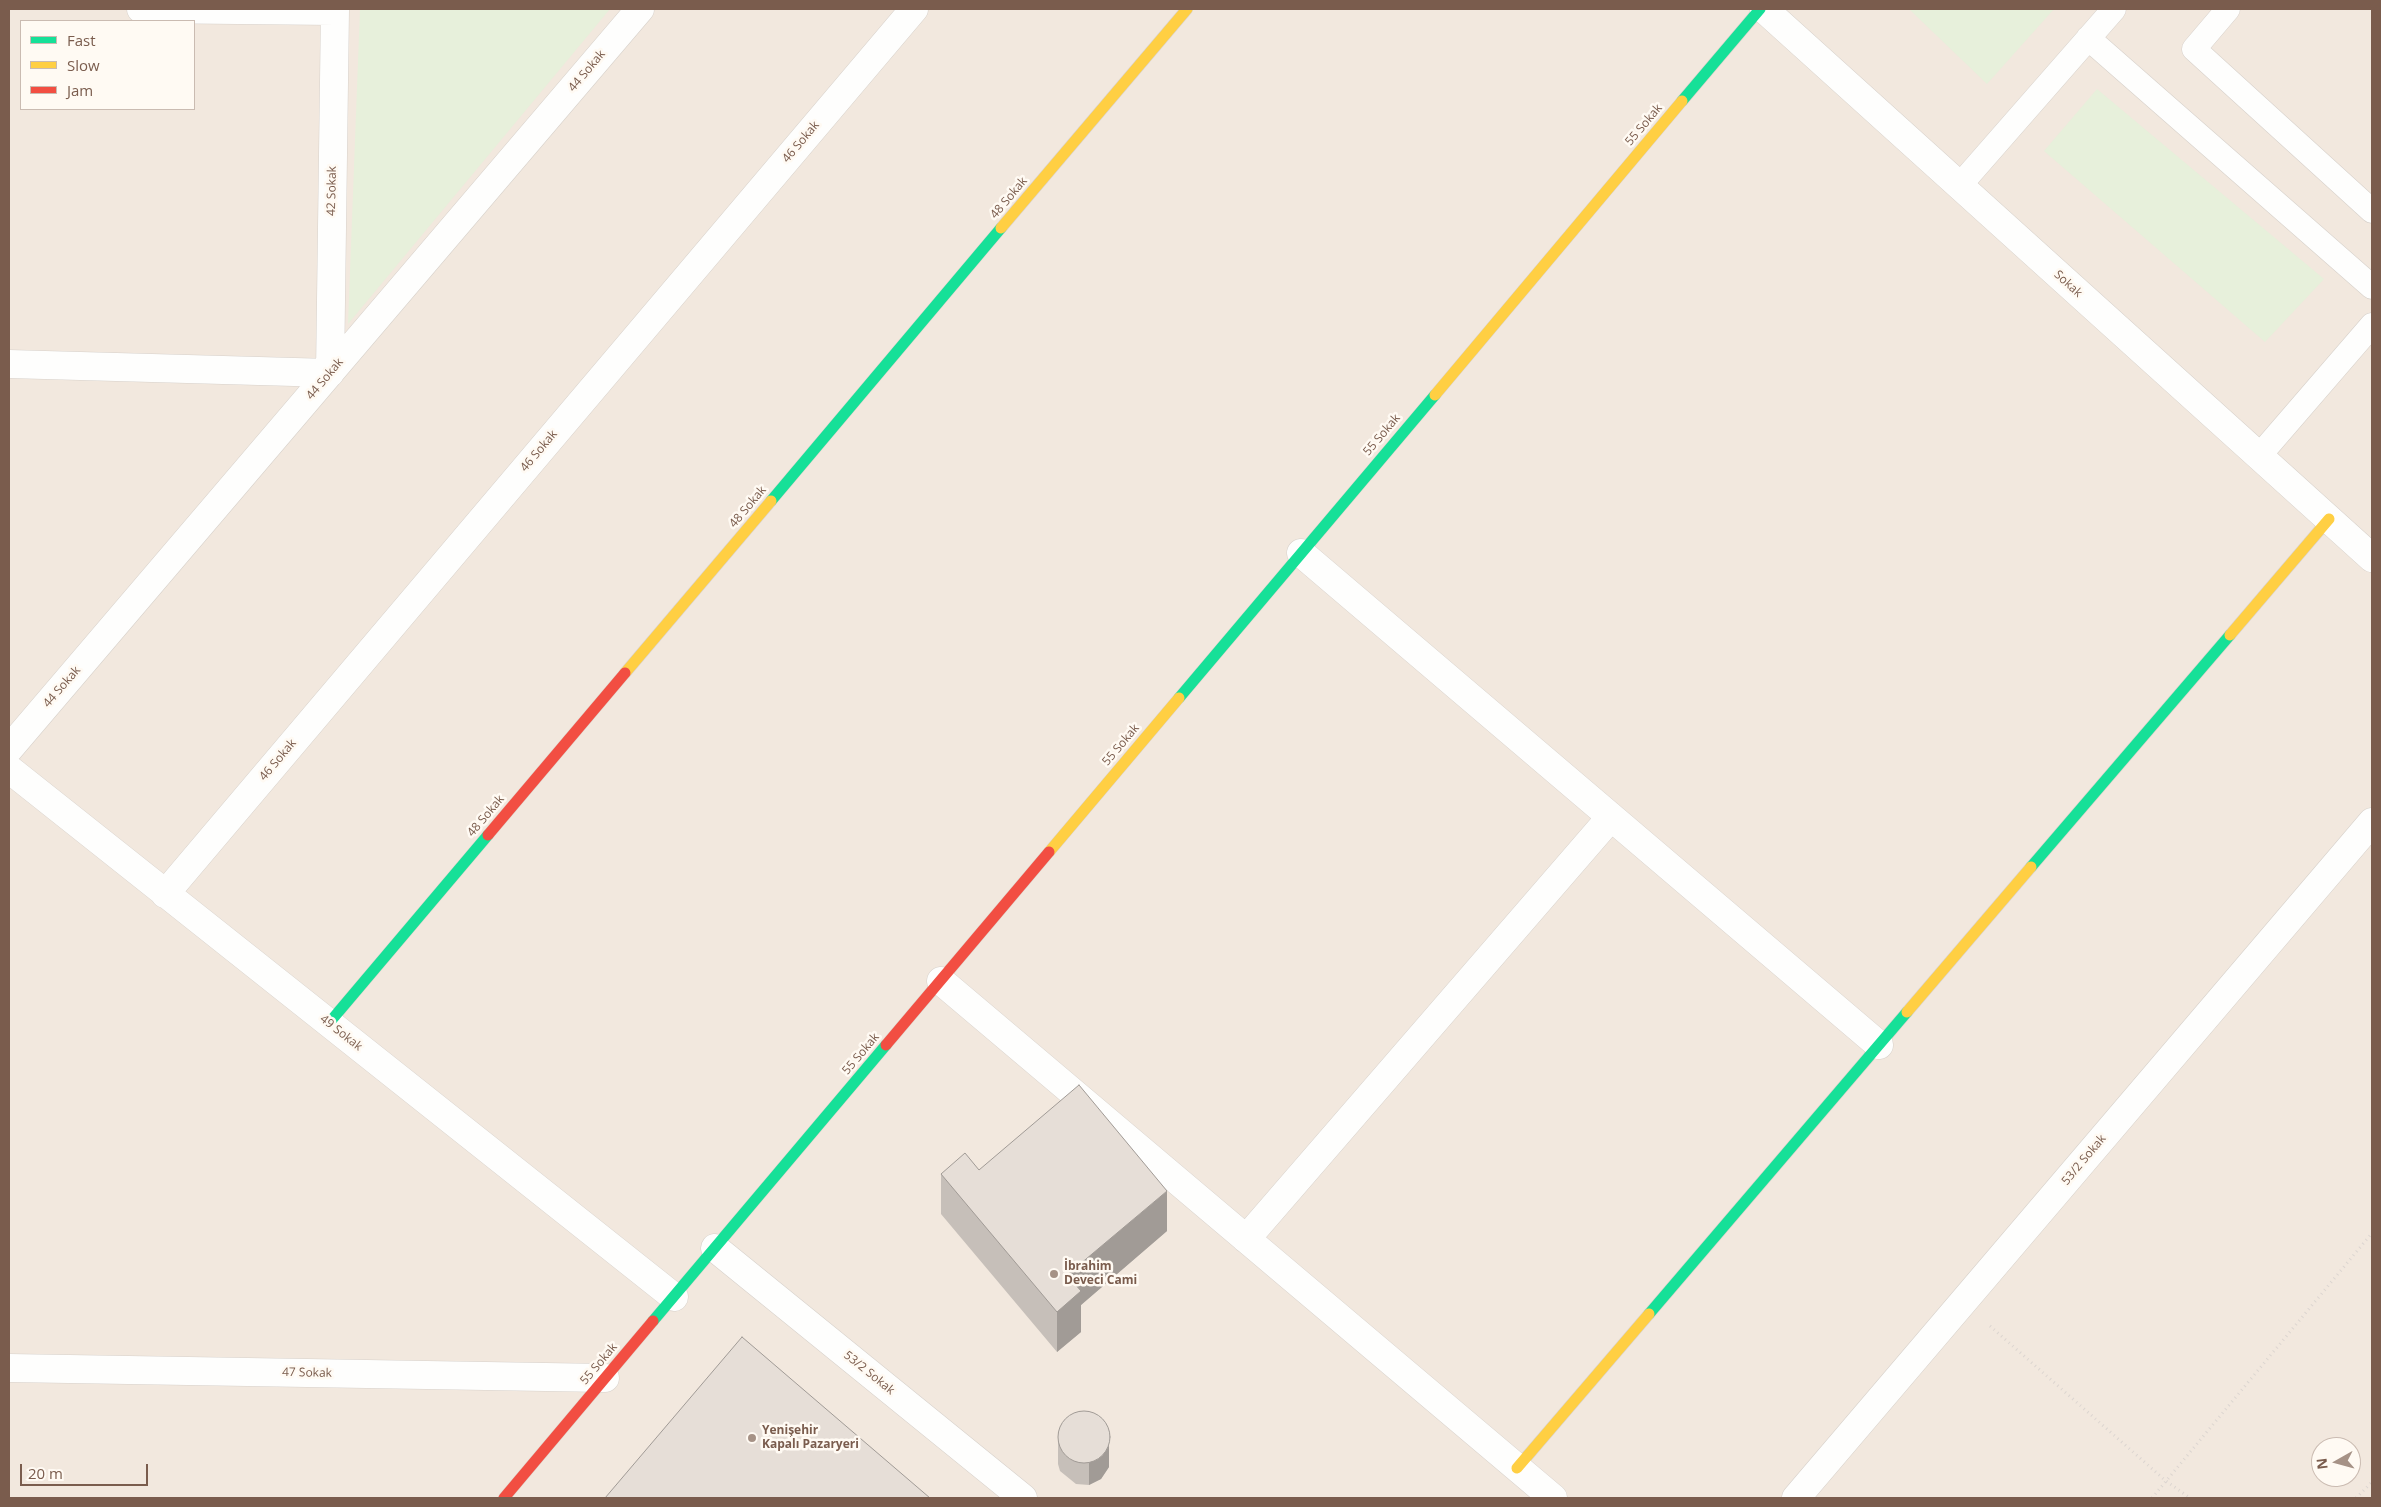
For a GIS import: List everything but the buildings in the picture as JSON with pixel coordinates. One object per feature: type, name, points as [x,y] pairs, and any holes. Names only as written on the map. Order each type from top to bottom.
[{"type":"street","points":[[141,9],[335,10]]},
{"type":"street","name":"44 Sokak","points":[[9,749],[640,9]]},
{"type":"street","name":"46 Sokak","points":[[165,894],[914,9]]},
{"type":"street","name":"48 Sokak","points":[[329,1023],[1187,9]]},
{"type":"street","name":"55 Sokak","points":[[504,1498],[1760,9]]},
{"type":"street","name":"Sokak","points":[[1764,9],[2372,558]]},
{"type":"street","name":"42 Sokak","points":[[330,373],[335,10]]},
{"type":"street","points":[[9,364],[330,373]]},
{"type":"street","points":[[1518,1468],[2329,519]]},
{"type":"street","points":[[1301,553],[1879,1046]]},
{"type":"street","name":"49 Sokak","points":[[9,769],[674,1297]]},
{"type":"street","points":[[1246,1239],[1611,817]]},
{"type":"street","name":"53/2 Sokak","points":[[1796,1498],[2372,822]]},
{"type":"street","points":[[941,981],[1553,1498]]},
{"type":"street","name":"53/2 Sokak","points":[[716,1248],[1023,1498]]},
{"type":"street","name":"47 Sokak","points":[[9,1368],[605,1378]]},
{"type":"lane","points":[[1960,185],[2114,9]]},
{"type":"lane","points":[[2228,9],[2194,48],[2372,210]]},
{"type":"lane","points":[[2088,38],[2372,287]]},
{"type":"lane","points":[[2258,456],[2372,325]]},
{"type":"path","points":[[2152,1498],[2372,1233]]},
{"type":"path","points":[[1963,1303],[2166,1481],[2190,1498]]},
{"type":"path","points":[[2356,1498],[2372,1482]]},
{"type":"shaded area","points":[[9,9],[2372,9],[2372,1498],[9,1498]]},
{"type":"green space","points":[[360,9],[610,9],[348,324]]},
{"type":"green space","points":[[1909,9],[2054,9],[1987,84]]},
{"type":"green space","points":[[2097,89],[2324,279],[2265,342],[2044,151]]},
{"type":"traffic: fast","points":[[1682,101],[1760,9]]},
{"type":"traffic: fast","points":[[771,501],[1001,228]]},
{"type":"traffic: fast","points":[[1179,698],[1435,395]]},
{"type":"traffic: fast","points":[[2031,867],[2230,635]]},
{"type":"traffic: fast","points":[[329,1023],[488,835]]},
{"type":"traffic: fast","points":[[1649,1314],[1907,1012]]},
{"type":"traffic: fast","points":[[653,1321],[886,1045]]},
{"type":"traffic: slow","points":[[1001,228],[1187,9]]},
{"type":"traffic: slow","points":[[1435,395],[1682,101]]},
{"type":"traffic: slow","points":[[625,673],[771,501]]},
{"type":"traffic: slow","points":[[2230,635],[2329,519]]},
{"type":"traffic: slow","points":[[1049,852],[1179,698]]},
{"type":"traffic: slow","points":[[1907,1012],[2031,867]]},
{"type":"traffic: slow","points":[[1517,1468],[1649,1314]]},
{"type":"traffic: jam","points":[[488,835],[625,673]]},
{"type":"traffic: jam","points":[[886,1045],[1049,852]]},
{"type":"traffic: jam","points":[[504,1498],[653,1321]]},
{"type":"place","name":"İbrahim Deveci Cami","points":[[1054,1274]]},
{"type":"place","name":"Yenişehir Kapalı Pazaryeri","points":[[752,1438]]}]
